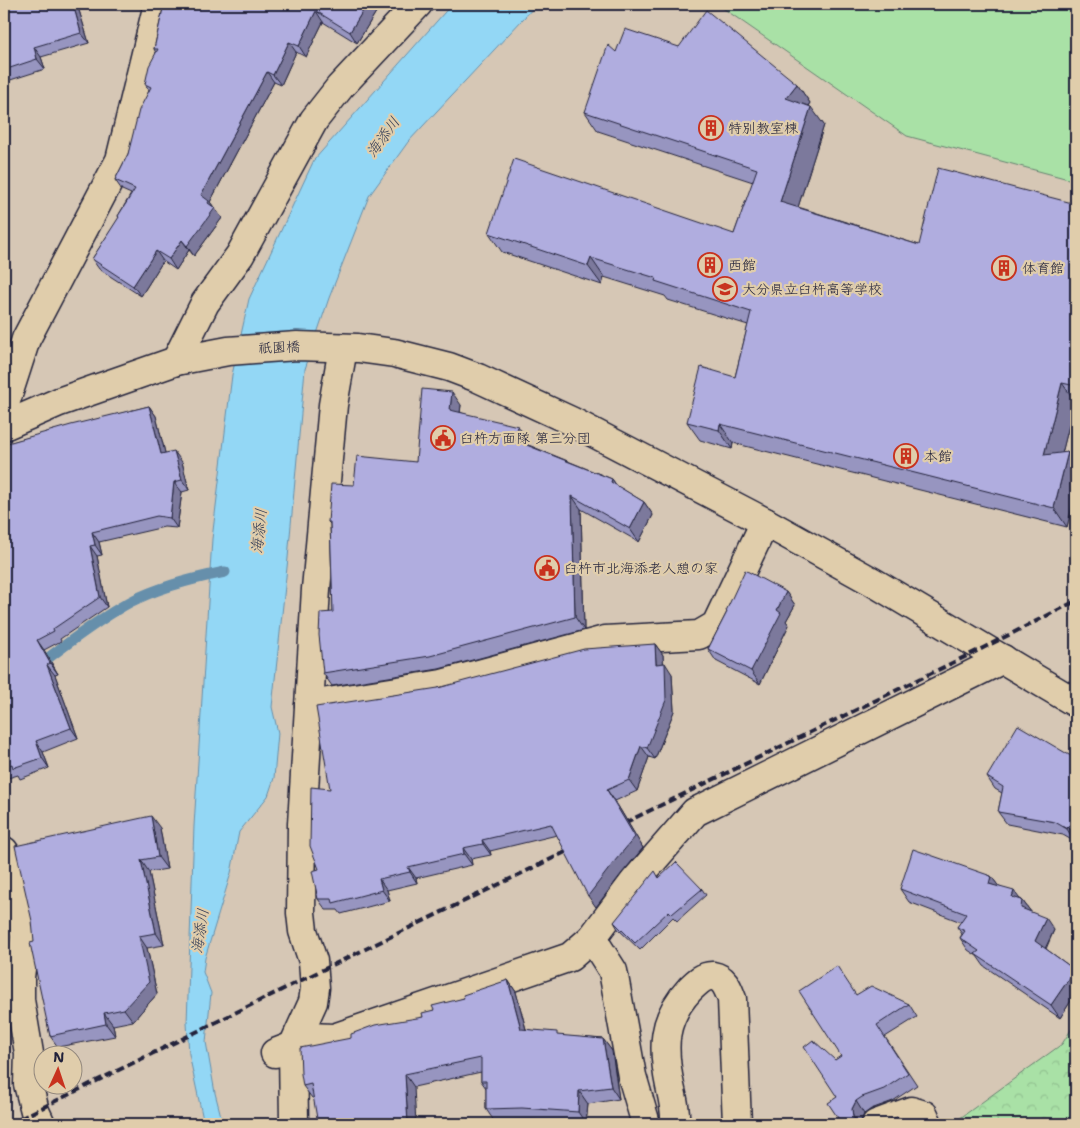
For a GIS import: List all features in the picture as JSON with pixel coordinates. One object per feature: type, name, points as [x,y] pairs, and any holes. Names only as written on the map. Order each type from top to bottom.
[{"type":"street","points":[[4,407],[15,341],[120,160],[158,4]]},
{"type":"street","points":[[176,361],[205,303],[240,255],[314,120],[340,87],[418,4]]},
{"type":"street","name":"祇園橋","points":[[4,426],[59,402],[176,361],[228,351],[273,346],[337,347],[394,354],[449,367],[486,381],[571,421],[765,522],[872,582],[1076,703]]},
{"type":"street","points":[[294,1124],[284,1050],[313,1002],[315,988],[313,961],[302,931],[302,824],[316,589],[337,347]]},
{"type":"street","points":[[309,705],[442,684],[605,640],[699,635],[716,625],[765,522]]},
{"type":"street","points":[[284,1050],[308,1037],[334,1038],[570,957],[592,938],[634,882],[695,812],[1003,659]]},
{"type":"street","points":[[4,851],[11,874],[14,937],[20,977],[20,1000],[29,1054],[28,1084],[35,1112],[41,1124]]},
{"type":"street","points":[[592,938],[613,971],[632,1076],[646,1124]]},
{"type":"street","points":[[675,1124],[666,1064],[669,1022],[676,1005],[695,984],[710,976],[715,977],[727,986],[732,999],[737,1124]]},
{"type":"street","points":[[876,1124],[911,1111],[924,1115],[928,1124]]},
{"type":"green space","points":[[717,4],[1076,4],[1076,181],[907,136]]},
{"type":"green space","points":[[1076,1022],[1076,1124],[952,1124],[1062,1044]]},
{"type":"water","name":"海添川","points":[[452,4],[537,4],[408,142],[369,196],[329,298],[305,369],[272,707],[278,733],[274,778],[268,796],[239,832],[231,873],[205,958],[203,972],[211,993],[206,1042],[215,1093],[223,1124],[204,1124],[189,1054],[187,1023],[194,826],[212,539],[232,375],[249,299],[314,160]]},
{"type":"building","points":[[11,4],[73,4],[81,33],[34,47],[37,59],[4,70],[4,6]]},
{"type":"building","points":[[164,4],[367,4],[350,32],[316,11],[299,46],[289,42],[273,75],[267,72],[201,195],[215,208],[187,246],[182,240],[169,259],[156,251],[133,286],[92,259],[135,189],[115,180],[128,154],[139,110],[151,87],[145,84],[149,66],[158,49],[154,49]]},
{"type":"building","points":[[706,10],[797,84],[786,98],[811,107],[780,202],[919,245],[938,168],[1076,204],[1076,386],[1062,383],[1044,455],[1068,452],[1054,508],[720,424],[719,430],[687,422],[701,367],[735,377],[751,312],[655,281],[656,278],[591,258],[588,266],[489,233],[514,159],[734,234],[757,169],[585,112],[608,45],[616,52],[625,29],[679,47]]},
{"type":"building","points":[[422,389],[452,392],[450,410],[518,426],[514,440],[612,479],[611,482],[644,502],[630,529],[572,496],[575,617],[430,656],[323,673],[319,635],[320,613],[333,612],[330,522],[328,522],[331,484],[354,485],[357,456],[416,462]]},
{"type":"building","points":[[149,406],[161,454],[174,451],[182,480],[174,482],[170,518],[157,516],[92,532],[95,545],[90,546],[100,597],[53,629],[54,631],[37,640],[50,663],[47,665],[71,728],[36,741],[42,758],[13,768],[12,764],[4,767],[4,444]]},
{"type":"building","points":[[745,570],[786,592],[777,610],[781,613],[751,671],[708,649],[727,612]]},
{"type":"building","points":[[655,644],[656,664],[665,663],[666,700],[647,748],[641,746],[629,780],[607,790],[635,837],[588,896],[551,824],[482,840],[483,844],[463,848],[464,854],[408,867],[410,872],[379,879],[382,890],[333,903],[332,899],[318,899],[312,871],[319,869],[310,846],[311,787],[330,789],[316,707],[438,688],[584,649]]},
{"type":"building","points":[[1018,725],[1076,759],[1076,831],[1068,826],[1067,829],[1055,822],[998,812],[1003,787],[987,777]]},
{"type":"building","points":[[151,816],[158,857],[141,860],[156,933],[139,936],[149,982],[124,1009],[104,1013],[106,1024],[50,1036],[30,943],[34,942],[32,921],[15,846]]},
{"type":"building","points":[[913,849],[991,876],[989,884],[1014,891],[1012,897],[1022,900],[1021,908],[1046,918],[1035,941],[1075,970],[1051,1005],[975,954],[979,951],[960,938],[965,931],[957,927],[966,914],[900,889]]},
{"type":"building","points":[[676,862],[702,889],[672,914],[669,911],[635,943],[614,922],[655,871],[659,878]]},
{"type":"building","points":[[837,966],[856,995],[871,986],[909,1004],[877,1025],[908,1073],[884,1089],[856,1101],[852,1109],[853,1117],[858,1124],[842,1124],[828,1103],[837,1097],[804,1047],[813,1040],[835,1060],[841,1056],[799,991]]},
{"type":"building","points":[[508,980],[521,1029],[557,1032],[557,1035],[603,1039],[611,1087],[579,1091],[578,1112],[522,1108],[486,1109],[486,1081],[481,1081],[481,1058],[405,1074],[408,1124],[318,1124],[311,1084],[303,1086],[300,1048],[351,1038],[351,1034],[375,1025],[423,1017],[422,1013],[434,1010],[432,1006],[464,998],[463,995]]},
{"type":"building","points":[[897,1117],[904,1124],[878,1124]]},
{"type":"waterway","points":[[36,667],[94,625],[130,602],[176,584],[225,572]]},
{"type":"railway","points":[[614,828],[1076,601]]},
{"type":"railway","points":[[9,1124],[578,846]]},
{"type":"place","name":"特別教室棟","points":[[711,128]]},
{"type":"place","name":"西館","points":[[710,265]]},
{"type":"place","name":"体育館","points":[[1004,268]]},
{"type":"place","name":"大分県立臼杵高等学校","points":[[725,289]]},
{"type":"place","name":"臼杵方面隊 第三分団","points":[[443,438]]},
{"type":"place","name":"本館","points":[[906,456]]},
{"type":"place","name":"臼杵市北海添老人憩の家","points":[[547,568]]}]
